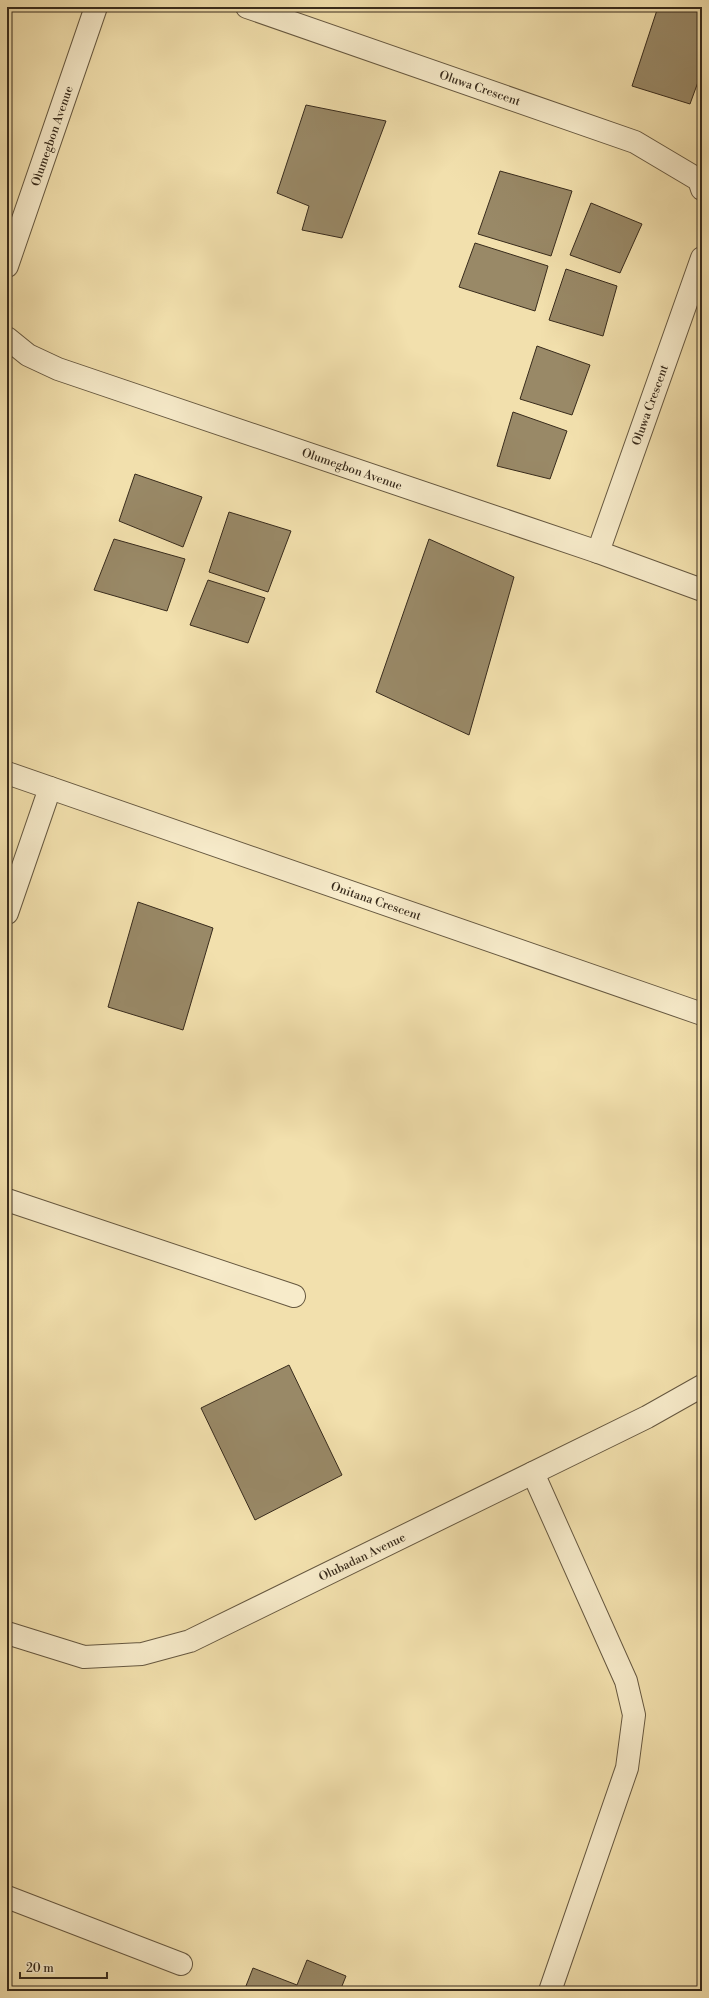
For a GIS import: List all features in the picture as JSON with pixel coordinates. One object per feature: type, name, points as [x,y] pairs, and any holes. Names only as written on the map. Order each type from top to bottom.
[{"type":"street","name":"Olumegbon Avenue","points":[[7,266],[96,7]]},
{"type":"street","name":"Oluwa Crescent","points":[[247,7],[635,142],[699,180],[702,189]]},
{"type":"street","name":"Oluwa Crescent","points":[[598,552],[702,258]]},
{"type":"street","name":"Olumegbon Avenue","points":[[7,338],[28,355],[58,369],[598,552],[702,590]]},
{"type":"street","name":"Onitana Crescent","points":[[7,773],[702,1014]]},
{"type":"street","points":[[7,913],[50,788]]},
{"type":"street","points":[[7,1200],[294,1296]]},
{"type":"street","name":"Olubadan Avenue","points":[[7,1633],[84,1657],[142,1654],[190,1641],[647,1417],[702,1386]]},
{"type":"street","points":[[533,1473],[626,1681],[634,1716],[627,1768],[550,1991]]},
{"type":"street","points":[[7,1897],[182,1964]]},
{"type":"building","points":[[658,7],[702,7],[702,71],[690,104],[632,86]]},
{"type":"building","points":[[306,105],[386,121],[342,238],[302,230],[309,206],[277,193]]},
{"type":"building","points":[[500,171],[572,191],[551,256],[478,234]]},
{"type":"building","points":[[591,203],[642,224],[620,273],[570,255]]},
{"type":"building","points":[[475,243],[548,266],[535,311],[459,287]]},
{"type":"building","points":[[566,269],[617,286],[603,336],[549,320]]},
{"type":"building","points":[[537,346],[590,365],[572,415],[520,399]]},
{"type":"building","points":[[513,412],[567,431],[550,479],[497,466]]},
{"type":"building","points":[[135,474],[202,497],[183,547],[119,521]]},
{"type":"building","points":[[229,512],[291,531],[268,592],[209,572]]},
{"type":"building","points":[[114,539],[185,559],[167,611],[94,590]]},
{"type":"building","points":[[429,539],[514,577],[469,735],[376,692]]},
{"type":"building","points":[[208,580],[265,598],[248,643],[190,625]]},
{"type":"building","points":[[138,902],[213,928],[183,1030],[108,1007]]},
{"type":"building","points":[[289,1365],[342,1475],[255,1520],[201,1408]]},
{"type":"building","points":[[307,1960],[346,1976],[340,1991],[244,1991],[253,1968],[297,1985]]}]
